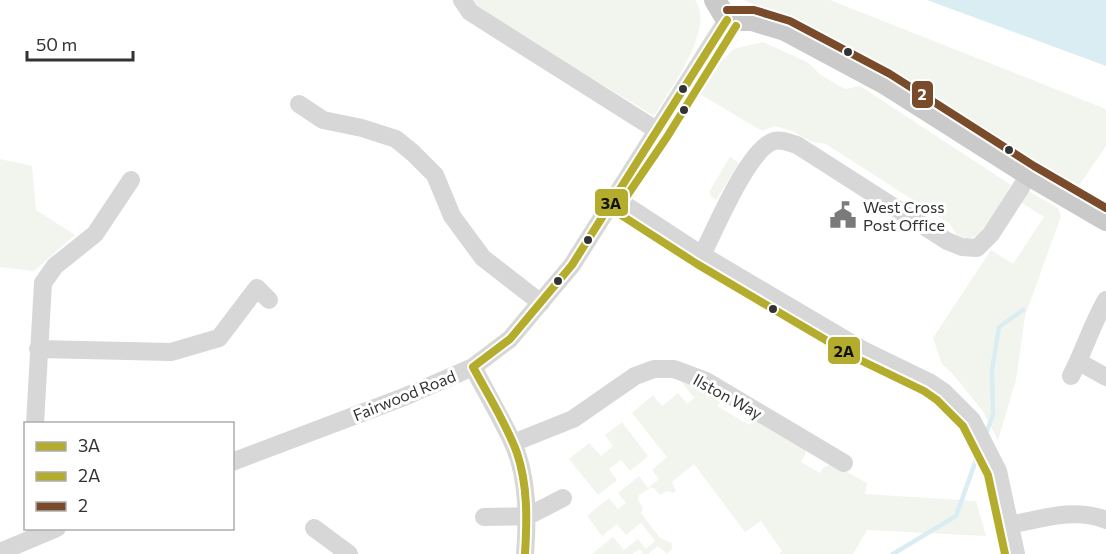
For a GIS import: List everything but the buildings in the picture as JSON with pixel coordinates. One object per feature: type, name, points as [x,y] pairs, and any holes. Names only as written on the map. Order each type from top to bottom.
[{"type":"main road","points":[[715,0],[727,20],[752,20],[785,30],[884,83],[1029,175],[1106,219]]},
{"type":"street","points":[[462,0],[470,12],[658,131]]},
{"type":"street","name":"Fairwood Road","points":[[234,461],[404,397],[473,367],[510,339],[572,265],[727,20]]},
{"type":"street","points":[[299,104],[323,120],[362,128],[396,139],[435,175],[452,216],[483,258],[541,303]]},
{"type":"street","points":[[702,255],[737,185],[763,147],[773,141],[782,140],[797,145],[947,241],[962,247],[977,248],[991,234],[1029,175]]},
{"type":"street","points":[[35,422],[43,283],[55,266],[95,234],[132,180]]},
{"type":"street","points":[[613,197],[702,255],[863,350],[938,388],[972,420],[995,466],[1016,554]]},
{"type":"street","points":[[38,349],[171,352],[219,338],[257,288],[269,300]]},
{"type":"street","points":[[1106,301],[1098,313],[1075,369],[1106,377]]},
{"type":"street","points":[[473,367],[513,442],[524,483],[528,516],[525,554]]},
{"type":"street","name":"Ilston Way","points":[[513,442],[573,419],[635,376],[654,369],[674,369],[706,381],[844,463]]},
{"type":"street","points":[[484,517],[528,516],[563,498]]},
{"type":"street","points":[[1010,525],[1061,514],[1083,514],[1106,520]]},
{"type":"street","points":[[314,528],[349,554]]},
{"type":"street","points":[[0,552],[47,530]]},
{"type":"shaded area","points":[[471,0],[695,0],[700,12],[700,26],[688,59],[654,116],[474,7]]},
{"type":"shaded area","points":[[743,0],[830,0],[1106,109],[1106,146],[1076,190],[792,22]]},
{"type":"shaded area","points":[[927,0],[1106,0],[1106,66]]},
{"type":"shaded area","points":[[763,42],[807,62],[821,75],[845,89],[860,86],[1011,185],[981,231],[970,238],[959,236],[950,224],[826,144],[812,142],[792,131],[775,126],[762,131],[700,94],[708,76],[733,49]]},
{"type":"shaded area","points":[[730,157],[739,163],[716,200],[709,192]]},
{"type":"shaded area","points":[[0,159],[32,166],[36,210],[75,235],[34,271],[0,267]]},
{"type":"shaded area","points":[[1028,191],[1058,208],[1061,216],[1025,316],[1016,380],[998,440],[982,410],[942,364],[933,338],[991,250],[1013,264],[1044,217],[1022,203]]},
{"type":"shaded area","points":[[671,373],[723,400],[717,406],[749,425],[756,415],[803,443],[806,453],[801,462],[820,473],[824,467],[832,464],[867,483],[865,494],[976,501],[986,536],[867,530],[853,554],[779,554],[782,551],[761,521],[745,532],[694,464],[672,482],[676,491],[673,493],[667,491],[660,495],[654,488],[650,488],[639,495],[638,500],[643,508],[641,513],[660,538],[672,543],[672,549],[667,554],[658,546],[648,554],[640,554],[643,552],[639,549],[633,554],[592,554],[613,537],[624,550],[638,539],[646,549],[655,541],[641,523],[626,535],[617,524],[602,536],[587,516],[609,498],[618,509],[626,503],[618,493],[639,476],[648,488],[659,479],[652,470],[667,457],[632,413],[653,395],[662,406],[678,393],[687,404],[694,398],[681,381]]},
{"type":"shaded area","points":[[622,422],[648,456],[630,471],[621,460],[609,469],[617,480],[598,495],[569,459],[589,443],[601,456],[613,446],[605,435]]},
{"type":"waterway","points":[[985,436],[993,415],[992,370],[999,327],[1023,310]]},
{"type":"waterway","points":[[893,554],[956,516],[980,449]]},
{"type":"transit line","name":"2","points":[[727,10],[754,10],[790,21],[890,74],[1034,166],[1106,208]]},
{"type":"transit line","name":"3A","points":[[473,367],[510,339],[572,265],[727,20]]},
{"type":"transit line","name":"2A","points":[[622,203],[667,137],[736,26]]},
{"type":"transit line","name":"2A","points":[[607,206],[697,264],[858,359],[924,391],[937,400],[963,426],[988,475],[1005,554]]},
{"type":"transit line","name":"3A","points":[[473,367],[508,431],[521,465],[526,503],[525,554]]},
{"type":"place","name":"West Cross Post Office","points":[[843,215]]}]
